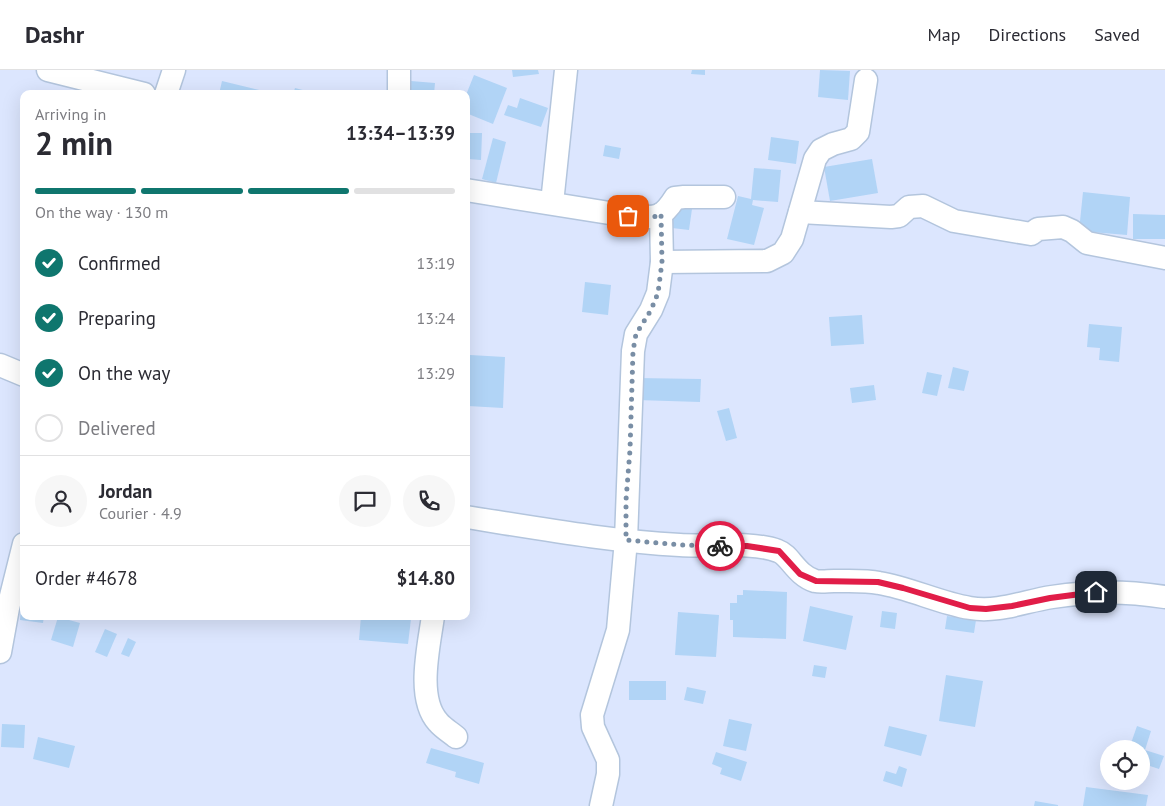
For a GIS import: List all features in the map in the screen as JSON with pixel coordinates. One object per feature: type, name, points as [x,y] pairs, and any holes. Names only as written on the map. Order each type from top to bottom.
[{"type":"street","points":[[48,70],[128,90]]},
{"type":"street","points":[[167,90],[174,70]]},
{"type":"street","points":[[399,70],[399,90]]},
{"type":"street","points":[[552,203],[566,70]]},
{"type":"street","points":[[662,262],[767,260],[783,253],[792,238],[815,159],[821,150],[833,144],[851,139],[858,132],[866,80]]},
{"type":"street","points":[[470,191],[628,216],[654,217],[666,212],[675,198],[684,196],[724,196]]},
{"type":"street","points":[[800,212],[892,217],[899,216],[909,207],[923,206],[954,222],[1031,234],[1038,229],[1063,227],[1072,231],[1087,244],[1165,258]]},
{"type":"street","points":[[601,806],[608,774],[608,760],[593,726],[592,715],[618,630],[626,540],[633,351],[636,334],[651,310],[658,293],[662,262],[661,214]]},
{"type":"street","points":[[0,365],[20,373]]},
{"type":"street","points":[[470,518],[626,540],[681,545],[747,546],[779,551],[800,574],[816,581],[878,582],[978,609],[1012,606],[1050,598],[1096,592],[1165,597]]},
{"type":"street","points":[[0,652],[8,608],[20,560]]},
{"type":"street","points":[[432,620],[426,677],[429,704],[437,721],[456,737]]},
{"type":"building","points":[[512,70],[538,70],[539,74],[513,77]]},
{"type":"building","points":[[692,70],[705,70],[705,75],[691,74]]},
{"type":"building","points":[[820,70],[850,71],[848,100],[818,97]]},
{"type":"building","points":[[474,75],[507,88],[493,124],[470,115],[470,90],[468,90]]},
{"type":"building","points":[[222,81],[260,90],[220,90]]},
{"type":"building","points":[[411,81],[435,83],[434,90],[410,90]]},
{"type":"building","points":[[520,98],[548,108],[541,127],[504,115],[508,105],[517,108]]},
{"type":"building","points":[[470,133],[482,133],[481,160],[470,159]]},
{"type":"building","points":[[771,137],[799,141],[796,164],[768,160]]},
{"type":"building","points":[[493,138],[506,142],[496,183],[482,179]]},
{"type":"building","points":[[605,145],[621,148],[619,159],[603,156]]},
{"type":"building","points":[[872,159],[878,193],[830,201],[824,167]]},
{"type":"building","points":[[754,168],[781,170],[778,202],[753,200],[752,205],[764,208],[754,245],[727,239],[738,196],[751,199]]},
{"type":"building","points":[[1083,192],[1130,197],[1127,235],[1079,231]]},
{"type":"building","points":[[674,207],[692,209],[689,230],[672,228]]},
{"type":"building","points":[[1133,214],[1165,215],[1165,239],[1133,239]]},
{"type":"building","points":[[585,282],[611,285],[608,315],[582,312]]},
{"type":"building","points":[[862,315],[864,344],[831,346],[829,317]]},
{"type":"building","points":[[1089,324],[1122,327],[1119,362],[1099,360],[1100,348],[1087,347]]},
{"type":"building","points":[[470,355],[505,357],[503,408],[470,406]]},
{"type":"building","points":[[953,367],[969,371],[964,391],[948,388]]},
{"type":"building","points":[[927,372],[942,375],[937,396],[922,393]]},
{"type":"building","points":[[637,378],[701,379],[700,402],[637,400]]},
{"type":"building","points":[[874,385],[876,400],[852,403],[850,388]]},
{"type":"building","points":[[729,408],[737,438],[726,441],[717,411]]},
{"type":"building","points":[[743,590],[787,592],[786,639],[733,637],[730,603],[737,603],[737,595],[743,595]]},
{"type":"building","points":[[810,606],[853,616],[846,650],[803,641]]},
{"type":"building","points":[[882,611],[897,613],[895,629],[880,627]]},
{"type":"building","points":[[678,612],[719,615],[716,657],[675,655]]},
{"type":"building","points":[[947,616],[976,620],[974,633],[945,629]]},
{"type":"building","points":[[20,620],[43,620],[43,623]]},
{"type":"building","points":[[57,620],[69,620],[80,623],[73,647],[51,640]]},
{"type":"building","points":[[361,620],[411,620],[408,644],[359,640]]},
{"type":"building","points":[[105,629],[117,634],[107,657],[95,652]]},
{"type":"building","points":[[128,638],[136,642],[129,657],[121,654]]},
{"type":"building","points":[[814,665],[827,667],[825,678],[812,676]]},
{"type":"building","points":[[946,675],[983,681],[975,727],[939,721]]},
{"type":"building","points":[[629,681],[666,681],[666,700],[629,700]]},
{"type":"building","points":[[687,687],[706,691],[703,704],[684,700]]},
{"type":"building","points":[[729,719],[752,724],[746,751],[723,746]]},
{"type":"building","points":[[2,724],[25,725],[24,748],[1,747]]},
{"type":"building","points":[[889,726],[927,735],[921,756],[884,746]]},
{"type":"building","points":[[1137,726],[1151,731],[1148,740],[1132,740]]},
{"type":"building","points":[[38,737],[75,746],[69,768],[33,759]]},
{"type":"building","points":[[431,748],[484,763],[479,784],[455,777],[456,772],[426,763]]},
{"type":"building","points":[[716,752],[747,762],[741,781],[720,774],[722,768],[712,764]]},
{"type":"building","points":[[1150,752],[1164,756],[1159,769],[1150,766]]},
{"type":"building","points":[[899,766],[907,769],[902,787],[883,781],[886,771],[896,774]]},
{"type":"building","points":[[1086,787],[1148,795],[1146,806],[1083,806]]},
{"type":"building","points":[[1035,801],[1058,805],[1058,806],[1034,806]]},
{"type":"way so far","points":[[628,216],[654,217],[661,214],[662,262],[658,293],[651,310],[636,334],[633,351],[626,540],[720,546]]},
{"type":"route","points":[[720,546],[747,546],[779,551],[800,574],[816,581],[878,582],[970,608],[986,609],[1012,606],[1050,598],[1096,592]]}]
